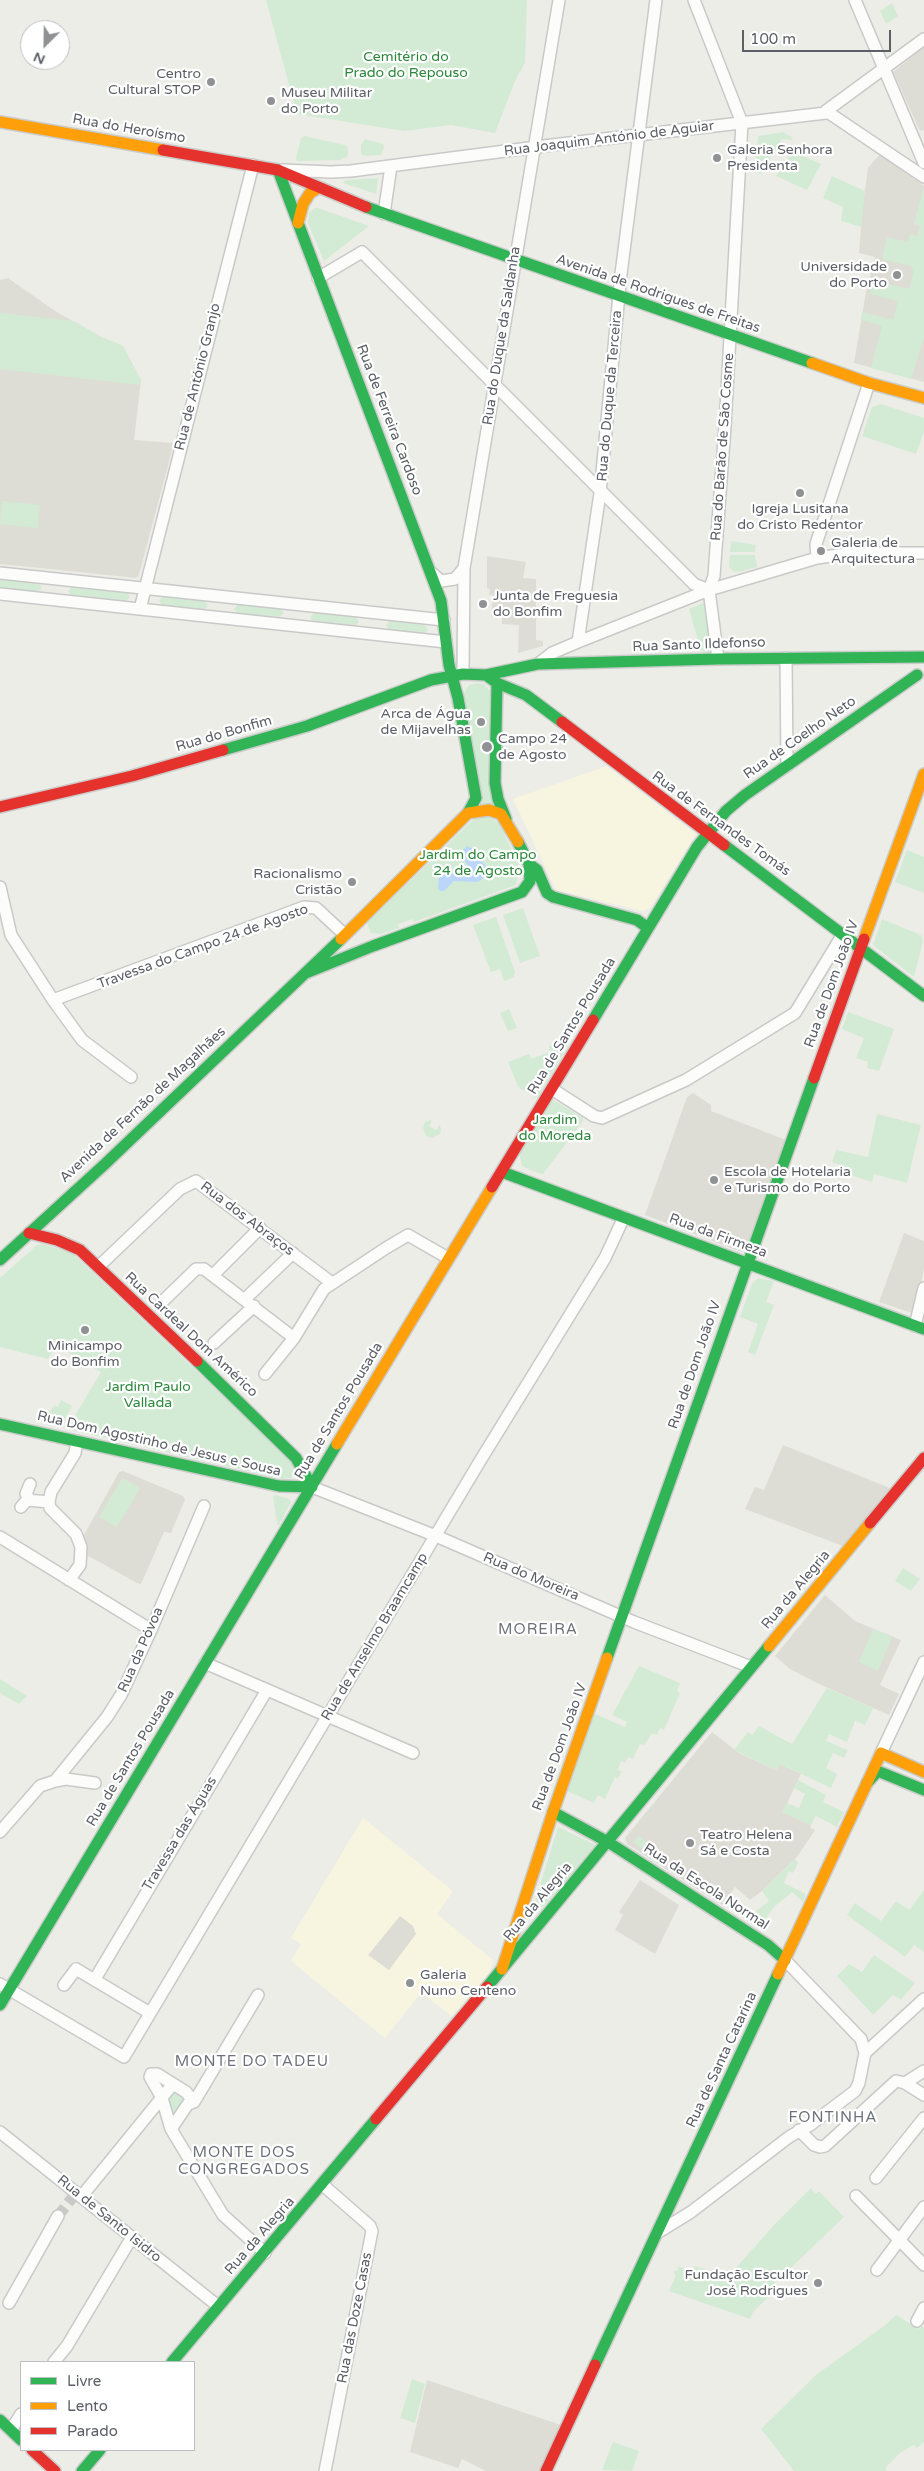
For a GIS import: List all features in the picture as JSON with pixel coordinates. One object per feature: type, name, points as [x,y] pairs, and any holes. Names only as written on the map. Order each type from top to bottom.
[{"type":"main road","name":"Rua do Heroísmo","points":[[0,122],[278,170],[318,188]]},
{"type":"main road","name":"Rua de Ferreira Cardoso","points":[[278,170],[432,573],[441,601],[446,642],[457,675]]},
{"type":"main road","name":"Avenida de Rodrigues de Freitas","points":[[318,188],[384,214],[731,336],[869,383],[924,398]]},
{"type":"main road","points":[[298,223],[303,204],[310,193],[318,188]]},
{"type":"main road","points":[[919,656],[921,675]]},
{"type":"main road","name":"Rua Santo Ildefonso","points":[[486,675],[535,664],[919,656]]},
{"type":"main road","points":[[526,695],[525,681],[535,664]]},
{"type":"main road","points":[[457,675],[486,675],[497,683],[495,783],[498,799],[529,864],[530,881],[522,892],[373,946],[363,938],[357,921],[474,806],[476,798],[457,675]]},
{"type":"main road","name":"Rua do Bonfim","points":[[0,806],[132,776],[307,726],[431,680],[457,675]]},
{"type":"main road","name":"Rua de Coelho Neto","points":[[707,834],[726,811],[745,795],[921,675]]},
{"type":"main road","name":"Rua de Fernandes Tomás","points":[[497,683],[526,695],[707,834],[742,858],[924,996]]},
{"type":"main road","name":"Rua de Dom João IV","points":[[502,1969],[520,1907],[553,1812],[747,1263],[924,774]]},
{"type":"main road","points":[[468,813],[489,810],[501,814],[506,819]]},
{"type":"main road","name":"Rua de Santos Pousada","points":[[0,2005],[5,1987],[205,1663],[448,1258],[707,834]]},
{"type":"main road","points":[[529,864],[537,870],[547,893],[553,897],[637,920],[648,928]]},
{"type":"main road","name":"Avenida de Fernão de Magalhães","points":[[0,1260],[105,1164],[306,973],[357,921]]},
{"type":"main road","name":"Avenida de Fernão de Magalhães","points":[[306,973],[373,946]]},
{"type":"main road","name":"Rua da Firmeza","points":[[502,1172],[919,1328]]},
{"type":"main road","name":"Rua Cardeal Dom Américo","points":[[29,1233],[76,1247],[256,1417],[296,1458],[312,1487]]},
{"type":"main road","name":"Rua Dom Agostinho de Jesus e Sousa","points":[[1,1425],[279,1486],[312,1487]]},
{"type":"main road","name":"Rua da Alegria","points":[[173,2361],[323,2185],[924,1458]]},
{"type":"main road","points":[[881,1753],[924,1772]]},
{"type":"main road","name":"Rua de Santa Catarina","points":[[546,2471],[881,1753]]},
{"type":"main road","points":[[867,1783],[876,1773],[880,1772],[924,1790]]},
{"type":"main road","name":"Rua da Escola Normal","points":[[553,1812],[608,1842],[768,1945],[785,1960]]},
{"type":"main road","points":[[520,1907],[520,1910],[527,1916],[543,1919]]},
{"type":"main road","points":[[0,2420],[20,2439]]},
{"type":"main road","points":[[33,2451],[55,2471]]},
{"type":"main road","points":[[82,2471],[99,2451]]},
{"type":"street","name":"Rua do Duque da Saldanha","points":[[457,675],[464,568],[559,0]]},
{"type":"street","name":"Rua do Duque da Terceira","points":[[578,642],[600,493],[618,296],[656,0]]},
{"type":"street","points":[[694,0],[742,123]]},
{"type":"street","points":[[855,0],[920,139],[924,162]]},
{"type":"street","points":[[924,39],[828,108],[826,113],[835,116],[924,177]]},
{"type":"street","name":"Rua Joaquim António de Aguiar","points":[[278,170],[331,172],[391,166],[533,147],[826,113]]},
{"type":"street","name":"Rua do Barão de São Cosme","points":[[709,590],[714,576],[731,336],[742,123]]},
{"type":"street","name":"Rua de António Granjo","points":[[140,609],[253,165]]},
{"type":"street","points":[[384,214],[391,166]]},
{"type":"street","points":[[318,188],[331,172]]},
{"type":"street","points":[[318,278],[362,252],[600,493],[694,584],[709,590]]},
{"type":"street","points":[[816,558],[816,544],[869,383]]},
{"type":"street","points":[[535,664],[578,642],[709,590],[816,558],[852,552],[924,553]]},
{"type":"street","points":[[432,573],[441,581],[448,580],[455,578],[464,568]]},
{"type":"street","points":[[0,573],[218,598],[444,620]]},
{"type":"street","points":[[51,600],[53,579]]},
{"type":"street","points":[[709,590],[718,659]]},
{"type":"street","points":[[0,594],[446,642]]},
{"type":"street","points":[[217,618],[218,598]]},
{"type":"street","points":[[372,634],[374,613]]},
{"type":"street","points":[[786,658],[787,766]]},
{"type":"street","points":[[0,887],[11,935],[53,1000],[82,1040],[132,1077]]},
{"type":"street","name":"Travessa do Campo 24 de Agosto","points":[[53,1000],[304,908],[316,908],[344,934]]},
{"type":"street","points":[[552,1089],[594,1116],[602,1118],[686,1080],[795,1013],[843,934]]},
{"type":"street","name":"Rua dos Abraços","points":[[98,1267],[180,1189],[192,1182],[202,1184],[332,1283]]},
{"type":"street","name":"Rua de Anselmo Braamcamp","points":[[5,1987],[124,2057],[327,1715],[604,1258],[624,1217]]},
{"type":"street","points":[[213,1275],[260,1228]]},
{"type":"street","points":[[265,1374],[294,1338],[324,1289],[332,1283],[408,1235],[448,1258]]},
{"type":"street","points":[[214,1343],[293,1253]]},
{"type":"street","points":[[162,1302],[196,1269],[204,1269],[294,1338]]},
{"type":"street","points":[[919,1328],[924,1288]]},
{"type":"street","points":[[69,1580],[80,1565],[81,1547],[76,1534],[50,1508],[49,1502],[52,1492],[75,1454],[77,1441]]},
{"type":"street","points":[[30,1484],[25,1503],[49,1502]]},
{"type":"street","name":"Rua do Moreira","points":[[312,1487],[436,1536],[623,1617],[751,1667]]},
{"type":"street","name":"Rua da Póvoa","points":[[0,1832],[40,1786],[55,1781],[107,1717],[124,1688],[151,1630],[204,1506]]},
{"type":"street","points":[[0,1538],[151,1630]]},
{"type":"street","name":"Rua de Santa Catarina","points":[[881,1753],[924,1662]]},
{"type":"street","points":[[205,1663],[413,1753]]},
{"type":"street","name":"Travessa das Águas","points":[[95,1979],[267,1690]]},
{"type":"street","points":[[55,1781],[95,1783]]},
{"type":"street","points":[[657,2233],[691,2212],[855,2091],[859,2082],[865,2053],[861,2039],[785,1960]]},
{"type":"street","points":[[64,1985],[76,1969],[150,2013]]},
{"type":"street","points":[[171,2129],[188,2104],[194,2102],[258,1995]]},
{"type":"street","points":[[865,2053],[924,1999]]},
{"type":"street","points":[[905,2083],[924,2071]]},
{"type":"street","points":[[194,2102],[190,2095],[173,2084],[157,2074],[150,2074],[162,2098],[171,2129],[223,2215],[265,2252]]},
{"type":"street","points":[[800,2130],[814,2145],[825,2146],[896,2081],[905,2083],[924,2095]]},
{"type":"street","points":[[76,2196],[173,2084]]},
{"type":"street","points":[[876,2178],[924,2118]]},
{"type":"street","name":"Rua de Santo Isidro","points":[[0,2132],[76,2196],[218,2306]]},
{"type":"street","name":"Rua das Doze Casas","points":[[323,2185],[370,2226],[372,2231],[325,2471]]},
{"type":"street","points":[[856,2196],[924,2265]]},
{"type":"street","points":[[877,2270],[901,2241],[924,2206]]},
{"type":"street","points":[[9,2303],[58,2216]]},
{"type":"street","points":[[55,2361],[67,2346],[132,2238]]},
{"type":"street","points":[[917,2321],[924,2308]]},
{"type":"street","points":[[11,2430],[20,2416]]},
{"type":"shaded area","points":[[924,47],[924,130],[920,131],[893,72]]},
{"type":"shaded area","name":"Universidade do Porto","points":[[880,154],[924,186],[924,382],[854,363],[866,292],[875,257],[859,253],[863,203],[868,168]]},
{"type":"shaded area","points":[[8,278],[55,311],[101,337],[123,346],[141,380],[134,440],[174,443],[139,575],[136,578],[0,564],[0,280]]},
{"type":"shaded area","points":[[487,556],[526,562],[523,578],[536,579],[536,640],[543,641],[543,646],[518,653],[519,625],[502,624],[502,615],[491,617],[493,595],[489,595],[490,589],[487,588]]},
{"type":"shaded area","points":[[607,766],[696,834],[650,908],[643,911],[556,890],[513,799]]},
{"type":"shaded area","name":"Escola de Hotelaria e Turismo do Porto","points":[[693,1093],[711,1105],[711,1111],[786,1140],[746,1250],[741,1252],[645,1215],[687,1097]]},
{"type":"shaded area","points":[[904,1233],[924,1241],[924,1268],[917,1307],[912,1313],[879,1302]]},
{"type":"shaded area","points":[[783,1445],[890,1488],[843,1546],[745,1509],[755,1487],[764,1490]]},
{"type":"shaded area","points":[[123,1471],[183,1496],[185,1500],[171,1533],[164,1532],[141,1584],[85,1554],[84,1535],[119,1472]]},
{"type":"shaded area","points":[[825,1595],[855,1621],[901,1640],[880,1685],[899,1694],[889,1715],[817,1683],[790,1669],[775,1656]]},
{"type":"shaded area","points":[[712,1732],[739,1753],[776,1770],[780,1764],[801,1774],[783,1812],[811,1825],[810,1828],[815,1830],[797,1857],[762,1891],[750,1900],[735,1887],[722,1905],[627,1844],[625,1838]]},
{"type":"shaded area","points":[[363,1818],[453,1891],[437,1914],[493,1960],[489,1975],[452,2016],[421,1993],[385,2038],[291,1961],[301,1944],[291,1938]]},
{"type":"shaded area","points":[[640,1880],[679,1905],[655,1954],[615,1930],[623,1915],[619,1912]]},
{"type":"shaded area","points":[[400,1916],[413,1926],[416,1934],[389,1970],[368,1955]]},
{"type":"shaded area","points":[[427,2380],[561,2425],[539,2471],[486,2471],[462,2459],[458,2468],[410,2452]]},
{"type":"green space","name":"Cemitério do Prado do Repouso","points":[[266,0],[527,0],[525,63],[515,81],[495,133],[451,125],[404,131],[297,114]]},
{"type":"green space","points":[[892,3],[898,16],[886,24],[880,11]]},
{"type":"green space","points":[[783,132],[793,138],[792,140],[782,139],[761,174],[755,172],[758,136]]},
{"type":"green space","points":[[304,136],[345,145],[348,147],[348,156],[340,160],[297,161],[301,138]]},
{"type":"green space","points":[[365,139],[383,144],[384,147],[381,155],[366,156],[361,154],[361,145]]},
{"type":"green space","points":[[792,151],[821,164],[807,190],[776,176]]},
{"type":"green space","points":[[832,176],[865,191],[861,227],[841,221],[843,207],[823,198]]},
{"type":"green space","points":[[378,178],[376,194],[343,183],[345,180]]},
{"type":"green space","points":[[924,187],[924,337],[911,379],[871,368],[882,326],[861,320],[862,312],[893,320],[898,301],[870,294],[873,280],[909,289],[914,270],[911,266],[882,259],[887,237],[908,242],[910,234],[918,236],[920,226],[914,224]]},
{"type":"green space","points":[[315,208],[369,226],[324,261],[308,223],[309,212]]},
{"type":"green space","points":[[0,313],[74,321],[101,337],[123,346],[141,380],[140,385],[0,369]]},
{"type":"green space","points":[[881,404],[924,418],[924,432],[916,454],[862,436],[872,407]]},
{"type":"green space","points":[[2,501],[40,505],[38,528],[0,524]]},
{"type":"green space","points":[[731,541],[756,545],[755,552],[730,552]]},
{"type":"green space","points":[[730,555],[755,555],[757,567],[738,572],[733,571],[729,567]]},
{"type":"green space","points":[[0,579],[39,583],[42,588],[38,592],[0,588]]},
{"type":"green space","points":[[72,587],[127,592],[130,597],[126,601],[71,595],[68,591]]},
{"type":"green space","points":[[163,597],[205,601],[208,606],[204,610],[162,605],[159,601]]},
{"type":"green space","points":[[708,601],[715,653],[701,651],[689,609]]},
{"type":"green space","points":[[238,604],[281,609],[284,613],[280,617],[237,613],[234,609]]},
{"type":"green space","points":[[314,613],[356,617],[359,622],[355,626],[313,622],[310,617]]},
{"type":"green space","points":[[390,621],[425,625],[428,630],[424,634],[389,630],[386,625]]},
{"type":"green space","points":[[484,684],[490,691],[495,808],[481,806],[464,693],[469,685]]},
{"type":"green space","name":"Jardim do Campo 24 de Agosto","points":[[487,816],[499,823],[519,865],[516,885],[414,922],[412,919],[398,924],[399,928],[380,934],[371,933],[367,923],[474,819]]},
{"type":"green space","points":[[907,850],[924,857],[924,893],[895,882]]},
{"type":"green space","points":[[523,908],[540,956],[520,963],[503,915]]},
{"type":"green space","points":[[496,917],[515,972],[514,977],[504,981],[500,969],[491,972],[473,925]]},
{"type":"green space","points":[[882,919],[921,935],[923,941],[914,977],[873,945]]},
{"type":"green space","points":[[509,1009],[517,1028],[508,1031],[500,1013]]},
{"type":"green space","points":[[848,1012],[894,1029],[879,1071],[867,1068],[868,1062],[856,1058],[864,1038],[842,1029]]},
{"type":"green space","points":[[567,1039],[570,1042],[537,1098],[518,1087],[508,1062],[529,1054],[531,1059],[550,1052],[549,1046]]},
{"type":"green space","name":"Jardim do Moreda","points":[[552,1099],[583,1118],[583,1121],[543,1174],[522,1166],[519,1152]]},
{"type":"green space","points":[[877,1114],[921,1125],[907,1183],[874,1174],[872,1182],[838,1171],[840,1165],[832,1162],[836,1150],[868,1157]]},
{"type":"green space","points":[[432,1120],[429,1126],[436,1130],[440,1125],[441,1129],[440,1134],[432,1138],[426,1136],[423,1128],[425,1122]]},
{"type":"green space","name":"Jardim Paulo Vallada","points":[[42,1244],[72,1253],[291,1461],[294,1472],[291,1478],[282,1479],[67,1429],[101,1372],[56,1345],[48,1359],[0,1347],[0,1278],[37,1245]]},
{"type":"green space","points":[[758,1278],[774,1281],[766,1302],[774,1305],[755,1355],[748,1352],[758,1324],[740,1317],[752,1284]]},
{"type":"green space","points":[[61,1400],[72,1406],[63,1423],[45,1419],[54,1405],[58,1407]]},
{"type":"green space","points":[[122,1478],[140,1488],[117,1527],[99,1517]]},
{"type":"green space","points":[[276,1495],[289,1499],[291,1502],[279,1525],[277,1524],[273,1496]]},
{"type":"green space","points":[[903,1568],[920,1579],[911,1591],[895,1581]]},
{"type":"green space","points":[[873,1629],[892,1637],[878,1671],[859,1662]]},
{"type":"green space","points":[[639,1666],[680,1683],[677,1691],[680,1693],[664,1730],[660,1728],[657,1735],[652,1733],[644,1745],[640,1744],[633,1759],[628,1757],[625,1763],[621,1761],[618,1770],[622,1771],[618,1779],[615,1777],[605,1799],[598,1795],[594,1803],[567,1791],[593,1713],[625,1727],[627,1722],[612,1715]]},
{"type":"green space","points":[[0,1679],[27,1696],[19,1704],[0,1693]]},
{"type":"green space","points":[[827,1688],[873,1708],[865,1725],[855,1721],[847,1742],[829,1734],[826,1741],[848,1750],[844,1758],[833,1753],[826,1768],[837,1774],[831,1788],[780,1764],[776,1770],[734,1750],[748,1732],[752,1735],[759,1726],[792,1744]]},
{"type":"green space","points":[[798,1780],[826,1795],[823,1802],[844,1812],[837,1827],[816,1816],[811,1825],[782,1812],[787,1803],[799,1808],[805,1794],[794,1788]]},
{"type":"green space","points":[[558,1827],[596,1845],[543,1907],[538,1907],[535,1903],[537,1895]]},
{"type":"green space","points":[[639,1836],[661,1855],[658,1859],[633,1842]]},
{"type":"green space","points":[[795,1859],[798,1863],[793,1873],[789,1871],[784,1883],[806,1894],[803,1902],[792,1892],[774,1907],[765,1920],[756,1911],[769,1901],[762,1891]]},
{"type":"green space","points":[[924,1890],[924,1952],[914,1945],[905,1957],[847,1915],[855,1903],[881,1921],[896,1901],[909,1910]]},
{"type":"green space","points":[[874,1955],[915,1983],[901,2000],[893,1995],[873,2015],[837,1976],[849,1964],[862,1972]]},
{"type":"green space","points":[[178,2090],[186,2101],[175,2112],[171,2113],[167,2098]]},
{"type":"green space","points":[[811,2188],[816,2194],[819,2191],[844,2217],[771,2287],[775,2291],[753,2312],[750,2319],[669,2291],[676,2275],[674,2274],[675,2270],[678,2271],[678,2266],[692,2271],[694,2266],[716,2272],[714,2276],[725,2280],[774,2225]]},
{"type":"green space","points":[[896,2315],[919,2329],[921,2326],[924,2327],[924,2442],[917,2448],[913,2445],[900,2453],[885,2468],[887,2471],[794,2471],[761,2429],[816,2375],[884,2326]]},
{"type":"green space","points":[[412,2379],[425,2384],[415,2423],[400,2418]]},
{"type":"green space","points":[[613,2442],[639,2451],[632,2471],[602,2470]]},
{"type":"water","points":[[467,846],[478,851],[480,859],[488,869],[486,876],[478,882],[454,881],[444,891],[440,891],[438,888],[439,874],[447,870],[460,874],[466,871],[467,865],[461,852]]},
{"type":"tunnel","points":[[58,2216],[72,2198]]},
{"type":"traffic: fast","points":[[278,170],[441,601],[449,665],[458,698],[476,798],[468,813]]},
{"type":"traffic: fast","points":[[366,207],[812,363]]},
{"type":"traffic: fast","points":[[486,675],[538,664],[718,659],[924,657]]},
{"type":"traffic: fast","points":[[223,750],[307,726],[431,680],[463,674],[486,675],[497,683],[526,695],[562,722]]},
{"type":"traffic: fast","points":[[593,1020],[697,847],[726,811],[745,795],[917,675]]},
{"type":"traffic: fast","points":[[497,683],[495,783],[498,799],[506,819]]},
{"type":"traffic: fast","points":[[306,973],[373,946],[522,892],[530,881],[529,864],[518,842]]},
{"type":"traffic: fast","points":[[724,845],[924,996]]},
{"type":"traffic: fast","points":[[529,864],[537,870],[547,893],[553,897],[637,920],[648,928]]},
{"type":"traffic: fast","points":[[0,1260],[105,1164],[341,939]]},
{"type":"traffic: fast","points":[[607,1658],[814,1078]]},
{"type":"traffic: fast","points":[[502,1172],[924,1329]]},
{"type":"traffic: fast","points":[[197,1361],[296,1458],[312,1487]]},
{"type":"traffic: fast","points":[[0,1424],[279,1486],[312,1487]]},
{"type":"traffic: fast","points":[[0,2005],[337,1444]]},
{"type":"traffic: fast","points":[[487,1987],[769,1646]]},
{"type":"traffic: fast","points":[[867,1783],[876,1773],[880,1772],[924,1790]]},
{"type":"traffic: fast","points":[[553,1812],[608,1842],[768,1945],[785,1960]]},
{"type":"traffic: fast","points":[[595,2365],[778,1974]]},
{"type":"traffic: fast","points":[[173,2361],[376,2119]]},
{"type":"traffic: fast","points":[[0,2420],[20,2439]]},
{"type":"traffic: fast","points":[[82,2471],[99,2451]]},
{"type":"traffic: slow","points":[[0,122],[163,150]]},
{"type":"traffic: slow","points":[[298,223],[303,204],[310,193],[318,188]]},
{"type":"traffic: slow","points":[[812,363],[869,383],[924,398]]},
{"type":"traffic: slow","points":[[864,939],[924,774]]},
{"type":"traffic: slow","points":[[341,939],[468,813],[489,810],[501,814],[518,842]]},
{"type":"traffic: slow","points":[[337,1444],[492,1187]]},
{"type":"traffic: slow","points":[[769,1646],[870,1523]]},
{"type":"traffic: slow","points":[[502,1969],[553,1812],[607,1658]]},
{"type":"traffic: slow","points":[[778,1974],[881,1753],[924,1772]]},
{"type":"traffic: jam","points":[[163,150],[278,170],[366,207]]},
{"type":"traffic: jam","points":[[562,722],[724,845]]},
{"type":"traffic: jam","points":[[0,807],[132,776],[223,750]]},
{"type":"traffic: jam","points":[[814,1078],[864,939]]},
{"type":"traffic: jam","points":[[492,1187],[593,1020]]},
{"type":"traffic: jam","points":[[29,1233],[57,1240],[80,1250],[197,1361]]},
{"type":"traffic: jam","points":[[870,1523],[924,1458]]},
{"type":"traffic: jam","points":[[376,2119],[487,1987]]},
{"type":"traffic: jam","points":[[546,2471],[595,2365]]},
{"type":"traffic: jam","points":[[33,2451],[55,2471]]},
{"type":"place","name":"Centro Cultural STOP","points":[[211,82]]},
{"type":"place","name":"Museu Militar do Porto","points":[[271,101]]},
{"type":"place","name":"Galeria Senhora Presidenta","points":[[717,158]]},
{"type":"place","name":"Universidade do Porto","points":[[897,275]]},
{"type":"place","name":"Igreja Lusitana do Cristo Redentor","points":[[800,493]]},
{"type":"place","name":"Galeria de Arquitectura","points":[[821,551]]},
{"type":"place","name":"Junta de Freguesia do Bonfim","points":[[483,604]]},
{"type":"place","name":"Arca de Água de Mijavelhas","points":[[481,722]]},
{"type":"place","name":"Campo 24 de Agosto","points":[[487,747]]},
{"type":"place","name":"Racionalismo Cristão","points":[[352,882]]},
{"type":"place","name":"Escola de Hotelaria e Turismo do Porto","points":[[714,1180]]},
{"type":"place","name":"Minicampo do Bonfim","points":[[85,1330]]},
{"type":"place","name":"Teatro Helena Sá e Costa","points":[[690,1843]]},
{"type":"place","name":"Galeria Nuno Centeno","points":[[410,1983]]},
{"type":"place","name":"Fundação Escultor José Rodrigues","points":[[818,2283]]},
{"type":"district","name":"MOREIRA","points":[[538,1630]]},
{"type":"district","name":"MONTE DO TADEU","points":[[252,2062]]},
{"type":"district","name":"FONTINHA","points":[[833,2118]]},
{"type":"district","name":"MONTE DOS CONGREGADOS","points":[[244,2162]]}]
